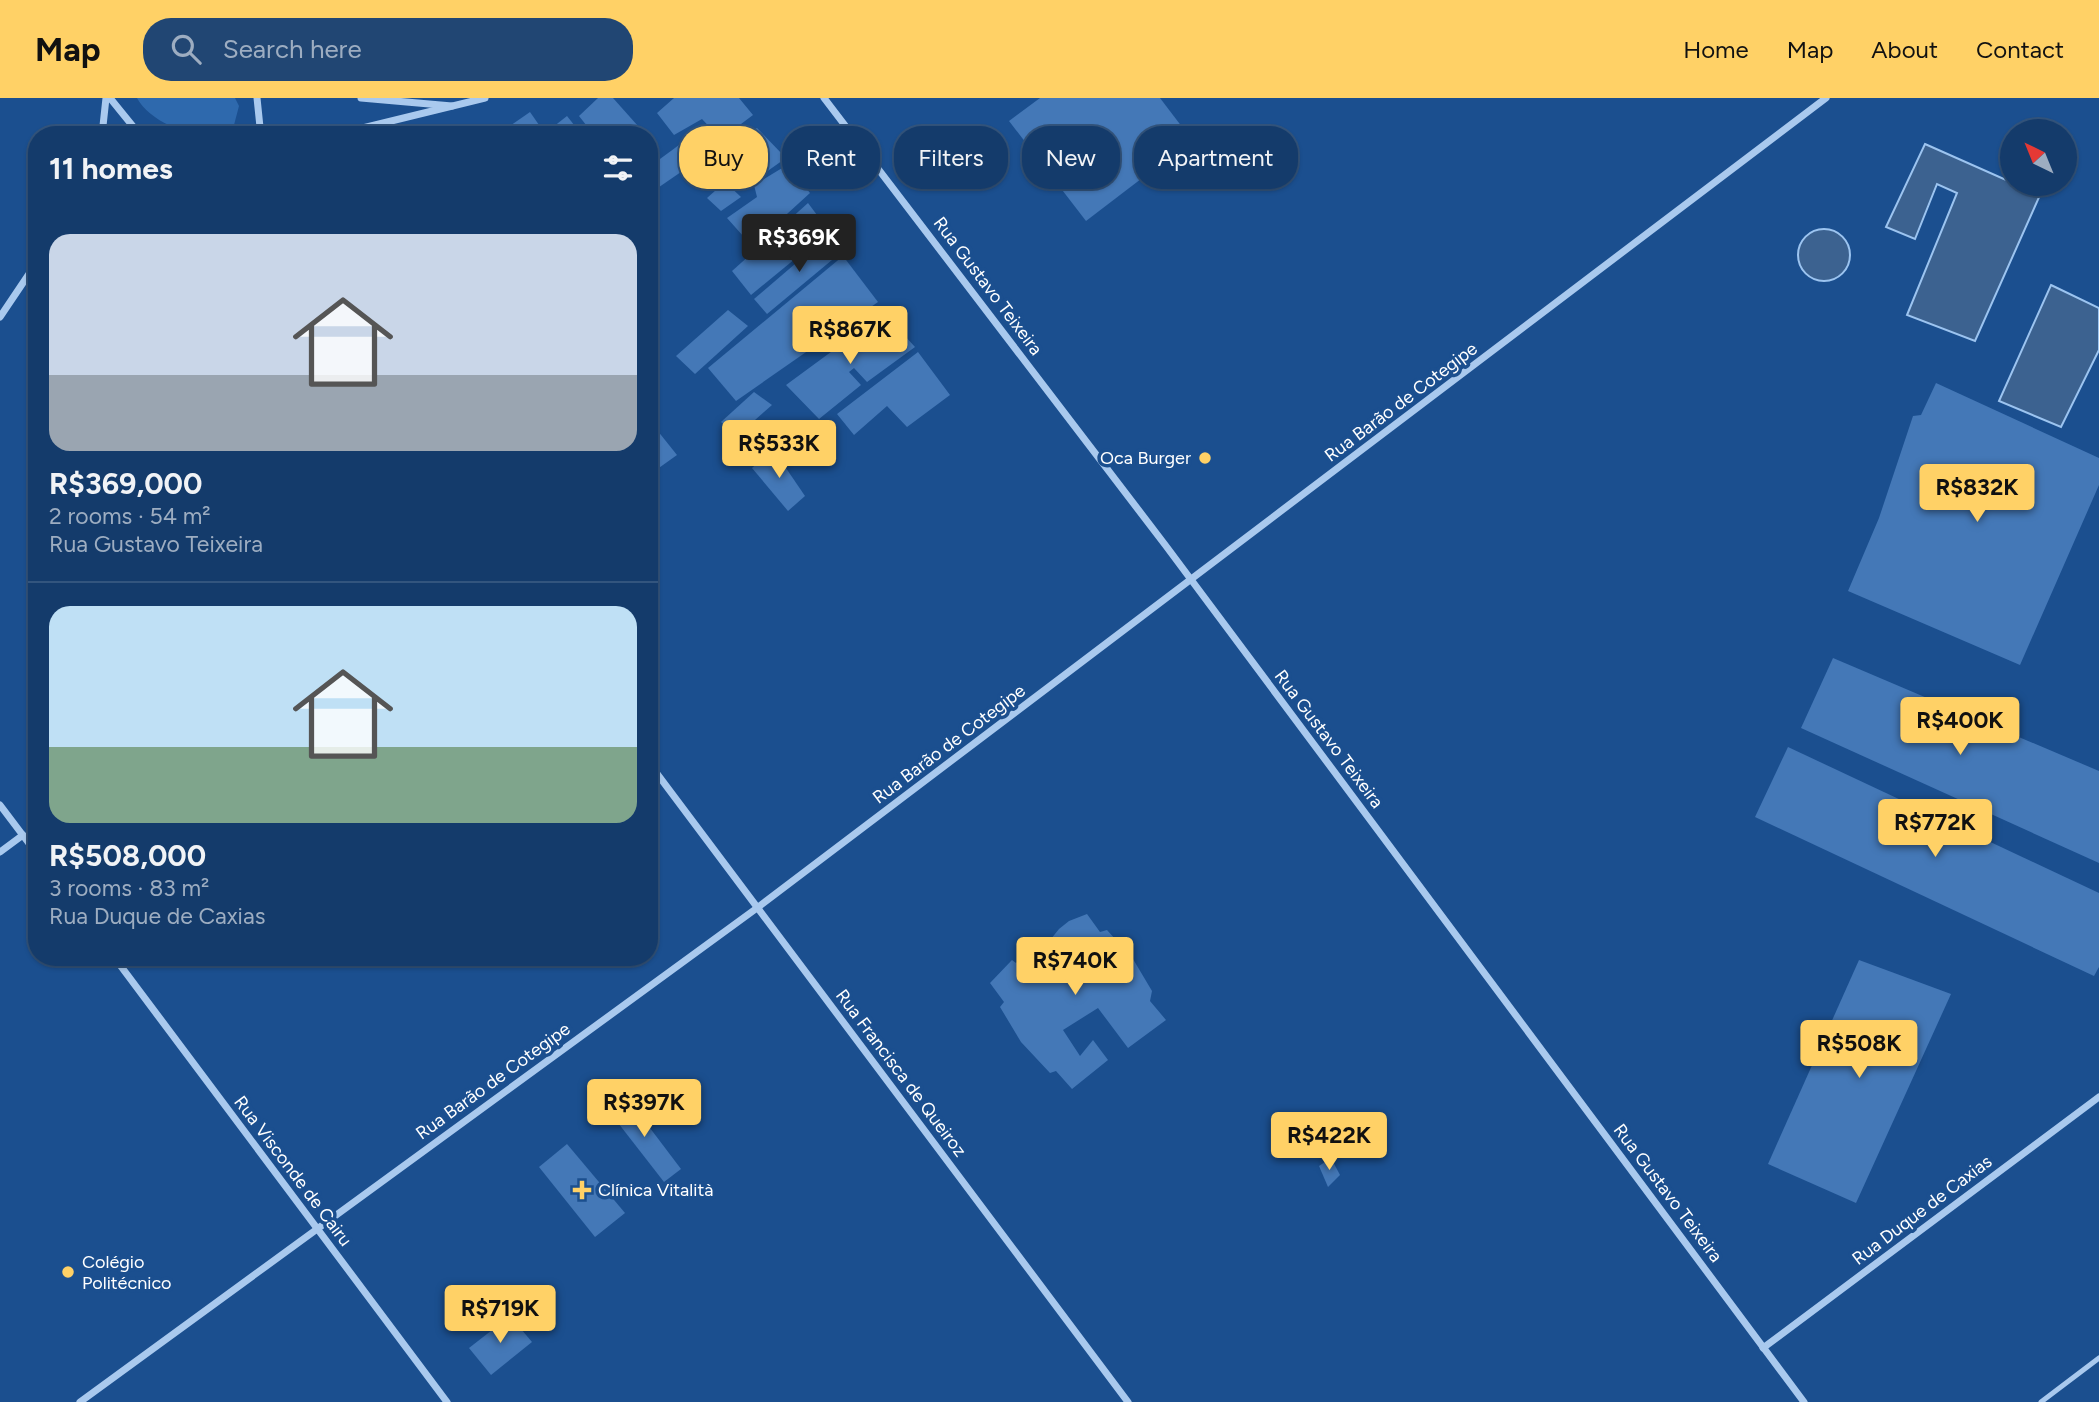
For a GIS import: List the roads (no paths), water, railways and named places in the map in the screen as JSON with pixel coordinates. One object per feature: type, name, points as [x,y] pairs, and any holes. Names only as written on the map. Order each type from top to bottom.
[{"type":"street","points":[[103,126],[108,98]]},
{"type":"street","points":[[108,98],[132,126]]},
{"type":"street","points":[[257,98],[260,126]]},
{"type":"street","points":[[361,98],[459,107]]},
{"type":"street","points":[[374,126],[459,107],[485,98]]},
{"type":"street","name":"Rua Gustavo Teixeira","points":[[824,98],[1192,580],[1804,1402]]},
{"type":"street","name":"Rua Barão de Cotegipe","points":[[80,1402],[757,908],[1826,98]]},
{"type":"street","points":[[0,317],[28,275]]},
{"type":"street","name":"Rua Francisca de Queiroz","points":[[658,775],[1128,1402]]},
{"type":"street","points":[[0,805],[28,842]]},
{"type":"street","points":[[0,852],[23,835]]},
{"type":"street","name":"Rua Visconde de Cairu","points":[[121,966],[447,1402]]},
{"type":"street","name":"Rua Duque de Caxias","points":[[1763,1348],[2099,1097]]},
{"type":"lane","points":[[2041,1402],[2099,1358]]},
{"type":"place","name":"Oca Burger","points":[[1205,458]]},
{"type":"place","name":"Clínica Vitalità","points":[[582,1190]]},
{"type":"place","name":"Colégio Politécnico","points":[[68,1272]]}]
